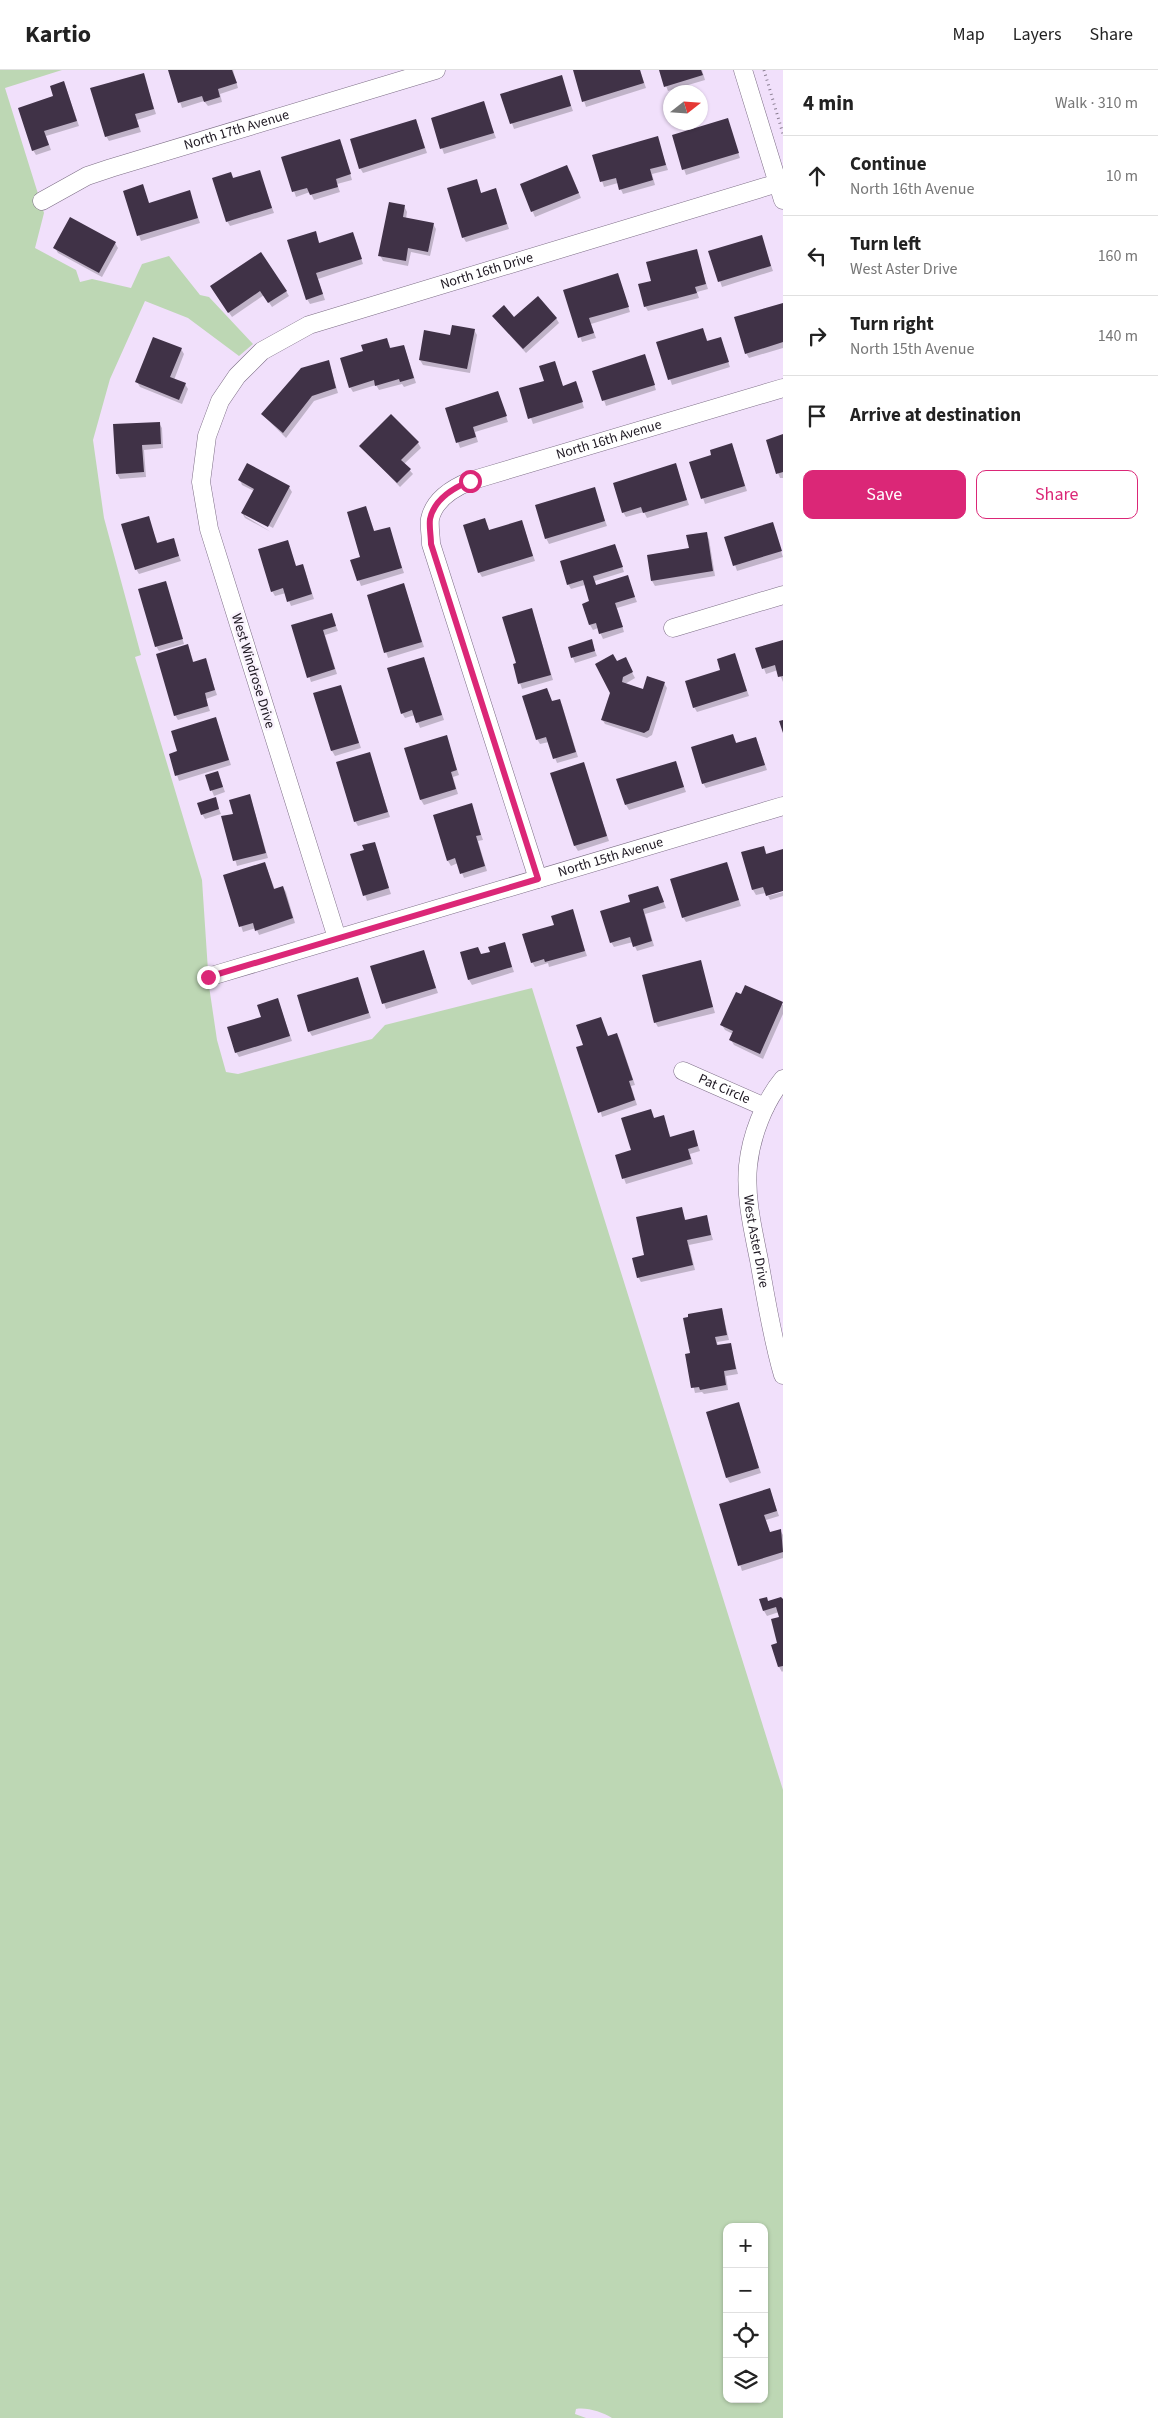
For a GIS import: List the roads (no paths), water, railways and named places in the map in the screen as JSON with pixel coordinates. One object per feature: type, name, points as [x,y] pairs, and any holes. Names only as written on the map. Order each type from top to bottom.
[{"type":"street","name":"North 17th Avenue","points":[[42,201],[66,186],[95,173],[436,70]]},
{"type":"street","points":[[742,70],[783,200]]},
{"type":"street","name":"North 16th Drive","points":[[220,402],[237,376],[262,351],[309,325],[778,183]]},
{"type":"street","name":"North 16th Avenue","points":[[538,879],[431,544],[430,518],[439,502],[454,488],[470,481],[783,388]]},
{"type":"street","name":"West Windrose Drive","points":[[220,402],[207,436],[200,482],[209,528],[337,938]]},
{"type":"street","points":[[673,628],[783,595]]},
{"type":"street","name":"North 15th Avenue","points":[[208,977],[783,806]]},
{"type":"street","name":"Pat Circle","points":[[683,1071],[765,1107]]},
{"type":"street","name":"West Aster Drive","points":[[783,1079],[765,1107],[751,1146],[748,1166],[748,1188],[767,1306],[783,1375]]}]
